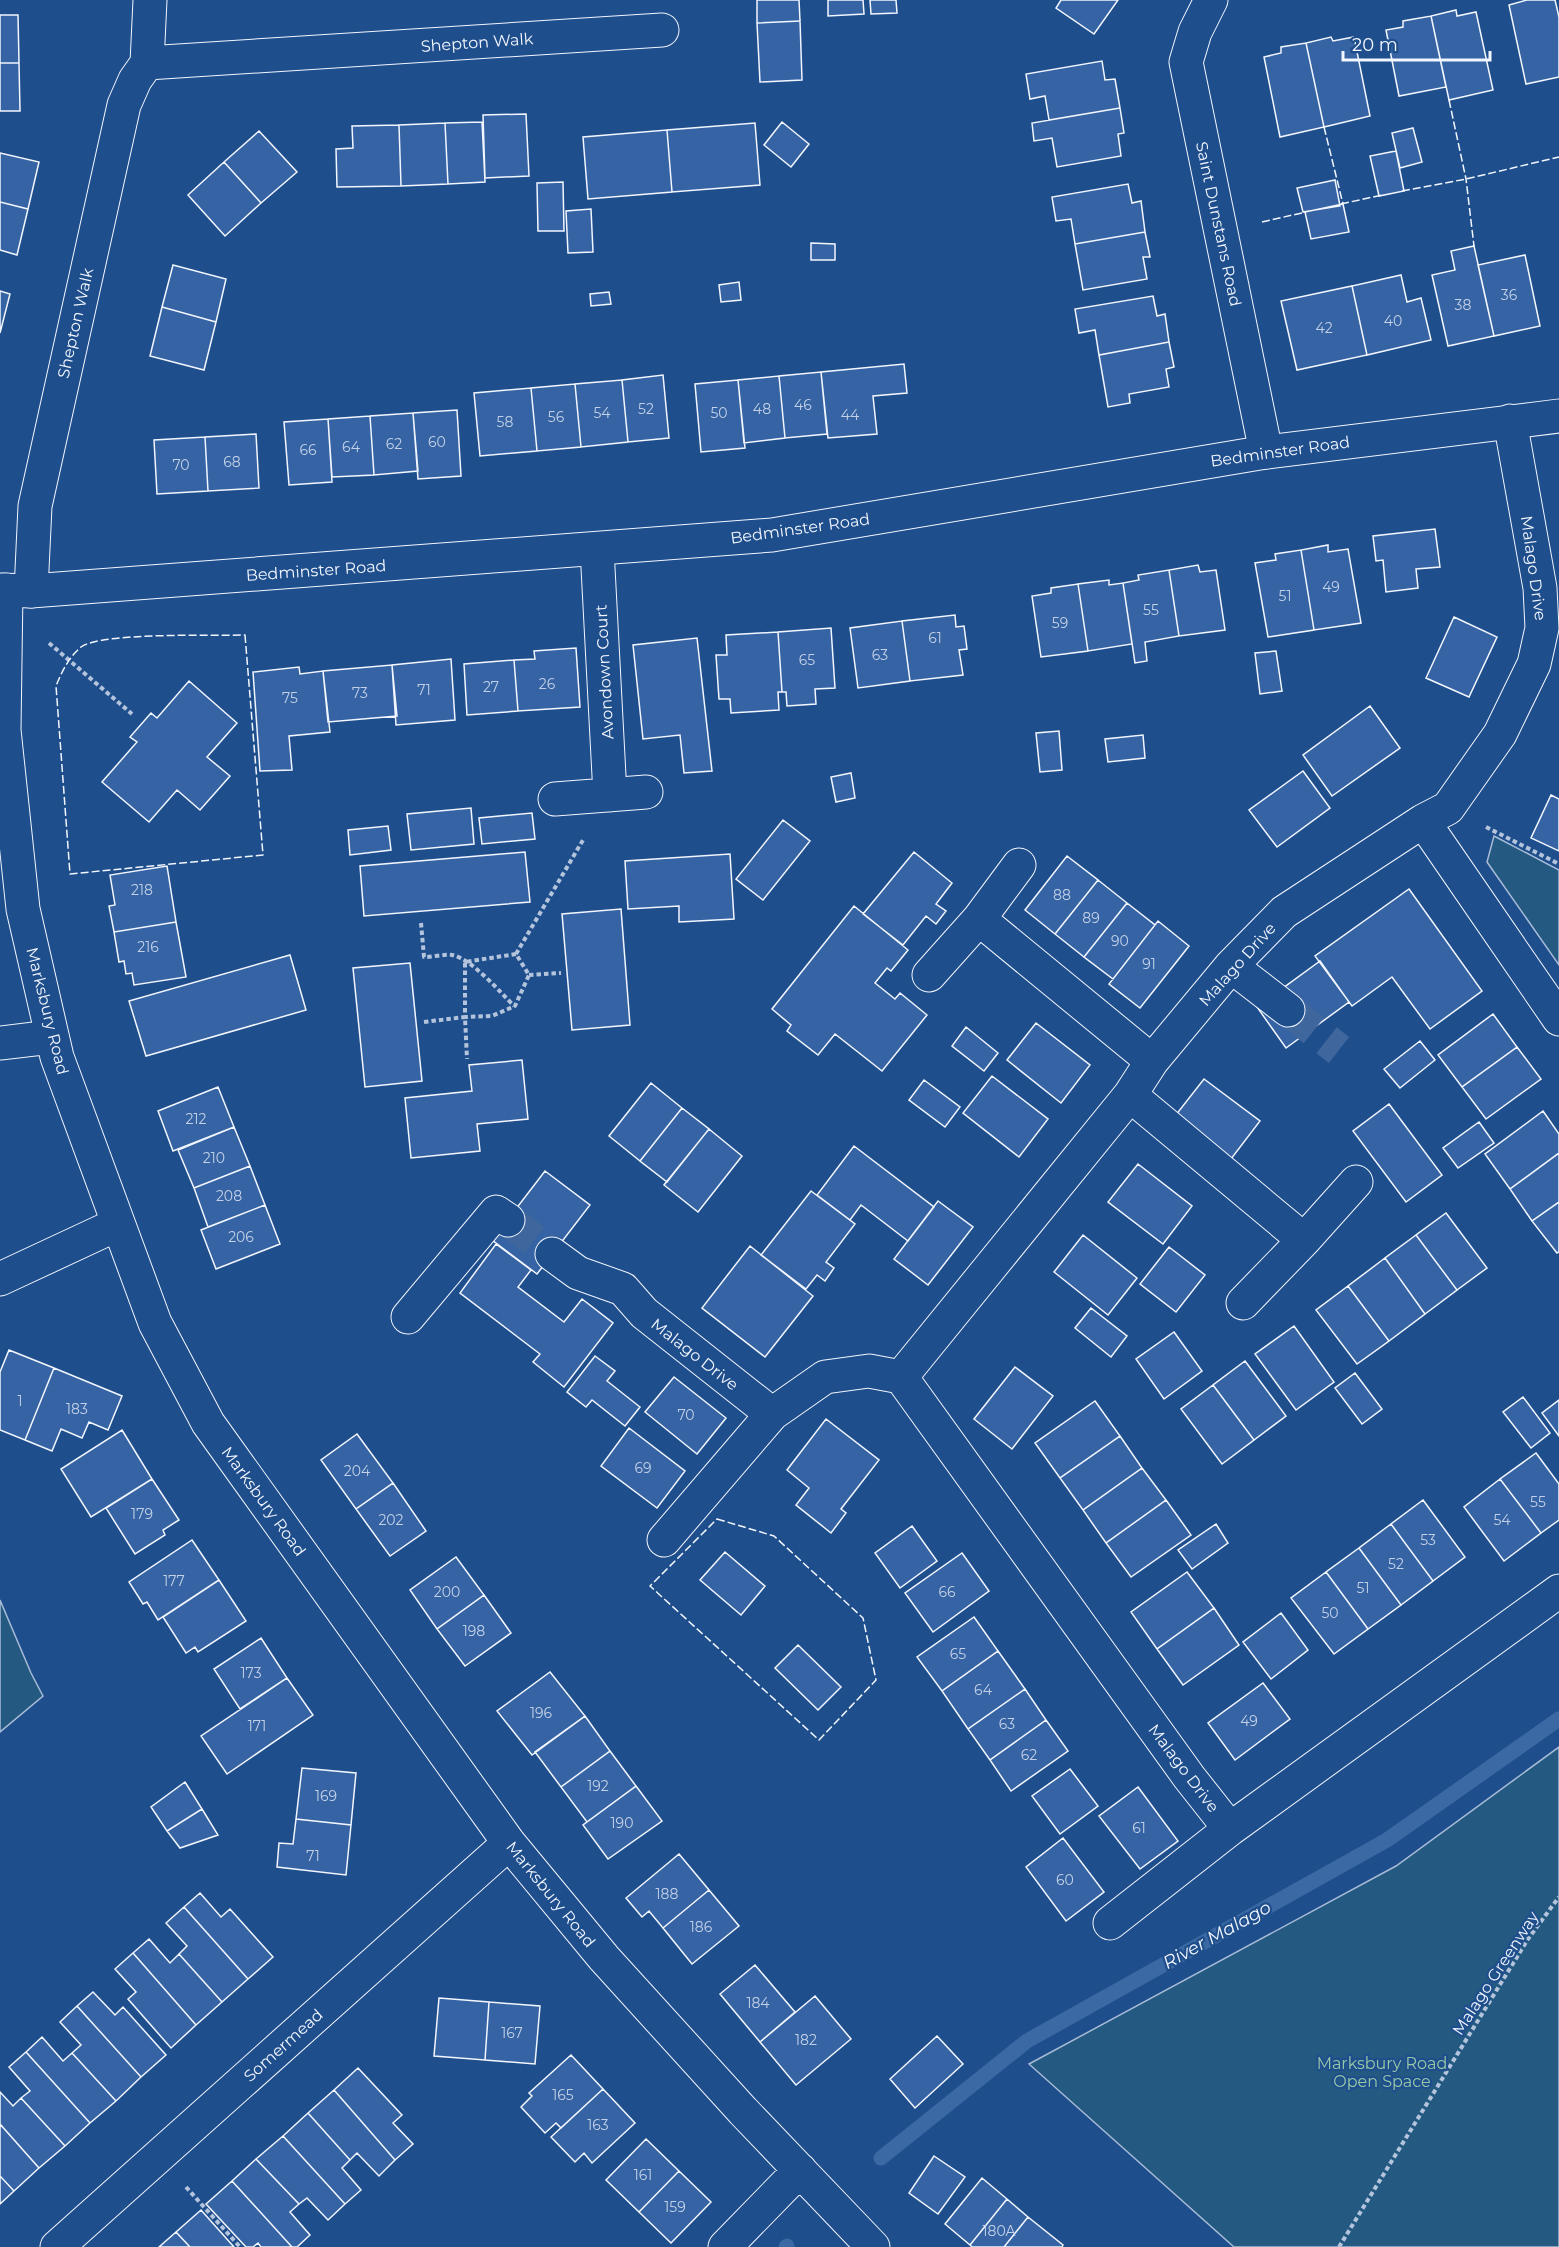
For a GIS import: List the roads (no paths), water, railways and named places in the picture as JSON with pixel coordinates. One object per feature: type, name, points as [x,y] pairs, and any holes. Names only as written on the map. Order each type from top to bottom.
[{"type":"street","name":"Shepton Walk","points":[[11,595],[35,506],[124,105],[135,80],[147,63],[150,0]]},
{"type":"street","name":"Saint Dunstans Road","points":[[1211,0],[1195,32],[1186,62],[1266,452]]},
{"type":"street","name":"Shepton Walk","points":[[147,63],[662,30]]},
{"type":"street","name":"Bedminster Road","points":[[11,595],[772,536],[1266,452],[1559,416]]},
{"type":"street","name":"Malago Drive","points":[[1510,421],[1540,588],[1542,628],[1534,664],[1500,734],[1435,814],[1284,912],[1231,966],[1152,1061],[1130,1095],[901,1377],[1189,1777],[1230,1829],[1559,1591]]},
{"type":"street","name":"Avondown Court","points":[[597,549],[610,795]]},
{"type":"street","name":"Marksbury Road","points":[[11,595],[2,732],[23,909],[51,1037],[155,1323],[208,1423],[509,1843],[604,1958],[873,2247]]},
{"type":"street","points":[[555,799],[646,792]]},
{"type":"street","points":[[1435,814],[1559,1019]]},
{"type":"street","points":[[929,975],[979,919],[1019,865]]},
{"type":"street","points":[[979,919],[1152,1061]]},
{"type":"street","points":[[1231,966],[1288,1010]]},
{"type":"street","points":[[0,1043],[51,1037]]},
{"type":"street","points":[[1130,1095],[1304,1240]]},
{"type":"street","points":[[1243,1303],[1356,1182]]},
{"type":"street","points":[[408,1317],[496,1212],[507,1220]]},
{"type":"street","points":[[0,1279],[118,1224]]},
{"type":"street","name":"Malago Drive","points":[[552,1254],[578,1273],[623,1289],[644,1313],[772,1414]]},
{"type":"street","points":[[664,1540],[772,1414],[825,1377],[869,1371],[901,1377]]},
{"type":"street","points":[[1110,1923],[1230,1829]]},
{"type":"street","name":"Somermead","points":[[57,2247],[509,1843]]},
{"type":"street","points":[[724,2247],[805,2176]]},
{"type":"waterway","name":"River Malago","points":[[881,2158],[1027,2041],[1387,1840],[1559,1719]]},
{"type":"tunnel","points":[[1288,1010],[1339,1050]]},
{"type":"tunnel","points":[[508,1220],[552,1254]]},
{"type":"park label","name":"Marksbury Road Open Space","points":[[1382,2072]]}]
